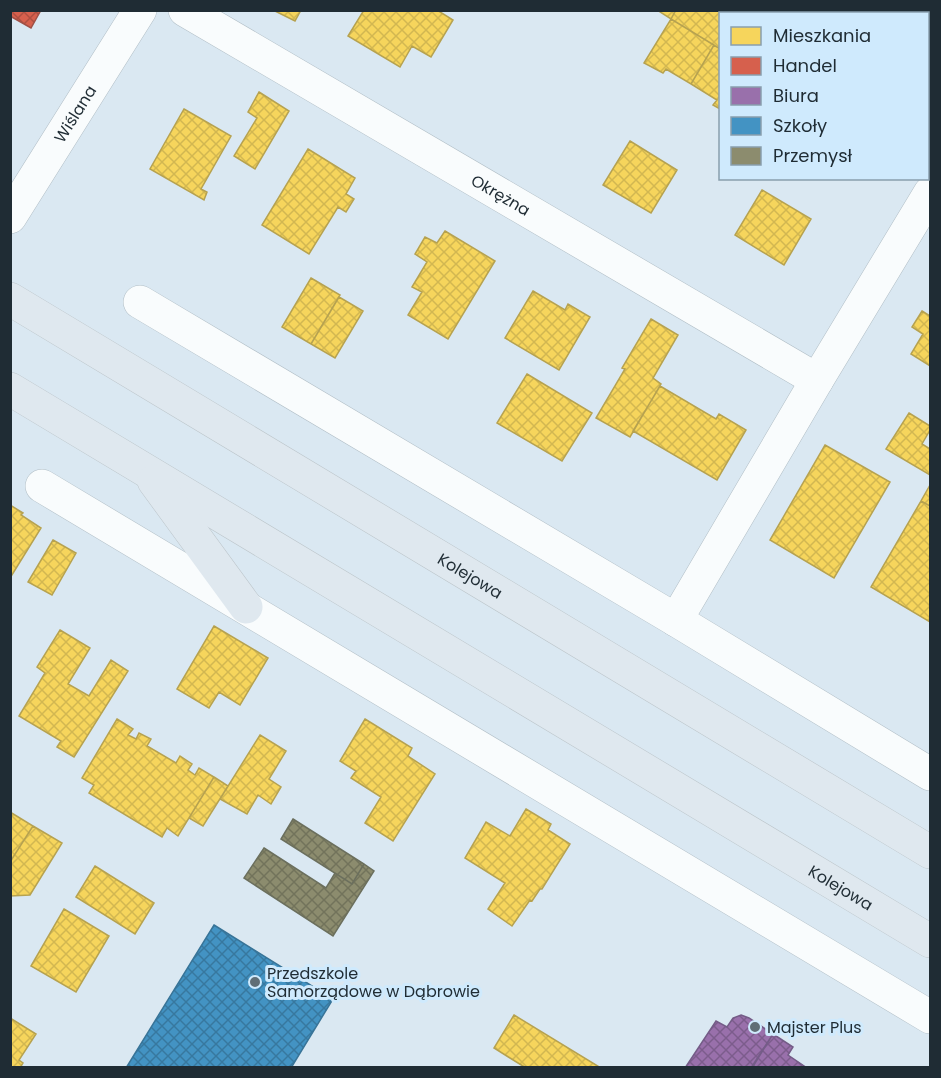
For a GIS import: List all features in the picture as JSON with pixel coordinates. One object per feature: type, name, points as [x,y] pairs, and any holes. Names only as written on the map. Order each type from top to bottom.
[{"type":"highway","name":"Kolejowa","points":[[10,298],[930,852]]},
{"type":"highway","name":"Kolejowa","points":[[10,389],[930,941]]},
{"type":"highway","points":[[146,470],[246,607]]},
{"type":"street","name":"Wiślana","points":[[10,218],[140,10]]},
{"type":"street","name":"Okrężna","points":[[185,10],[817,380]]},
{"type":"street","points":[[676,620],[930,193]]},
{"type":"street","points":[[140,302],[676,620],[930,774]]},
{"type":"street","points":[[42,486],[930,1017]]},
{"type":"building: Mieszkania","points":[[273,10],[301,10],[295,21]]},
{"type":"building: Mieszkania","points":[[364,10],[437,10],[453,20],[431,57],[412,46],[400,67],[348,36]]},
{"type":"building: Mieszkania","points":[[657,10],[676,10],[671,19]]},
{"type":"building: Mieszkania","points":[[676,10],[809,10],[808,12],[719,12],[719,48],[671,19]]},
{"type":"building: Mieszkania","points":[[866,10],[930,10],[929,54],[929,12],[866,12]]},
{"type":"building: Mieszkania","points":[[671,19],[714,45],[691,84],[666,69],[663,73],[644,63]]},
{"type":"building: Mieszkania","points":[[714,45],[719,48],[719,108],[713,105],[717,100],[691,84]]},
{"type":"building: Mieszkania","points":[[259,92],[289,111],[255,169],[234,156],[257,118],[248,112]]},
{"type":"building: Mieszkania","points":[[184,109],[231,136],[201,189],[207,192],[204,200],[150,169]]},
{"type":"building: Mieszkania","points":[[630,141],[677,170],[651,213],[603,185]]},
{"type":"building: Mieszkania","points":[[308,149],[355,178],[346,194],[354,199],[346,212],[338,207],[309,254],[262,225]]},
{"type":"building: Mieszkania","points":[[762,190],[811,219],[784,265],[735,235]]},
{"type":"building: Mieszkania","points":[[445,231],[495,261],[448,339],[408,315],[422,292],[412,287],[427,262],[415,254],[425,237],[437,243]]},
{"type":"building: Mieszkania","points":[[311,278],[340,295],[311,344],[282,327]]},
{"type":"building: Mieszkania","points":[[533,291],[565,310],[568,304],[590,317],[559,370],[505,338]]},
{"type":"building: Mieszkania","points":[[339,297],[363,311],[335,358],[311,344]]},
{"type":"building: Mieszkania","points":[[922,311],[930,316],[930,366],[911,354],[923,334],[912,327]]},
{"type":"building: Mieszkania","points":[[651,319],[678,335],[653,378],[661,384],[630,437],[596,418]]},
{"type":"building: Mieszkania","points":[[527,374],[592,413],[562,461],[497,423]]},
{"type":"building: Mieszkania","points":[[660,386],[716,419],[719,414],[746,430],[717,480],[633,431]]},
{"type":"building: Mieszkania","points":[[909,413],[930,426],[922,444],[930,449],[930,475],[886,449]]},
{"type":"building: Mieszkania","points":[[825,445],[890,482],[834,578],[770,540]]},
{"type":"building: Mieszkania","points":[[930,485],[930,506],[921,501]]},
{"type":"building: Mieszkania","points":[[921,501],[930,506],[930,622],[871,587]]},
{"type":"building: Mieszkania","points":[[10,505],[41,528],[10,578]]},
{"type":"building: Mieszkania","points":[[53,540],[76,553],[52,595],[28,582]]},
{"type":"building: Mieszkania","points":[[214,626],[268,658],[240,705],[219,692],[209,708],[177,689]]},
{"type":"building: Mieszkania","points":[[60,630],[90,648],[68,684],[89,696],[111,660],[128,671],[74,757],[57,747],[61,741],[19,716],[45,673],[37,667]]},
{"type":"building: Mieszkania","points":[[117,719],[133,729],[128,735],[136,739],[139,733],[151,739],[147,746],[176,763],[180,756],[192,764],[188,770],[195,775],[199,768],[214,777],[178,836],[167,828],[162,837],[89,793],[94,785],[82,778]]},
{"type":"building: Mieszkania","points":[[365,719],[412,748],[408,756],[435,774],[393,841],[365,823],[381,797],[351,778],[356,771],[340,761]]},
{"type":"building: Mieszkania","points":[[260,735],[286,751],[269,779],[281,787],[271,804],[258,795],[247,814],[220,799]]},
{"type":"building: Mieszkania","points":[[214,777],[228,786],[203,826],[189,818]]},
{"type":"building: Mieszkania","points":[[526,809],[551,824],[548,830],[570,844],[542,889],[532,901],[530,900],[512,926],[488,909],[505,883],[465,858],[486,822],[510,836]]},
{"type":"building: Mieszkania","points":[[10,812],[33,826],[10,862]]},
{"type":"building: Mieszkania","points":[[33,826],[62,843],[30,895],[10,896],[10,862]]},
{"type":"building: Mieszkania","points":[[95,866],[154,903],[135,934],[76,897]]},
{"type":"building: Mieszkania","points":[[64,909],[109,936],[76,992],[31,966]]},
{"type":"building: Mieszkania","points":[[514,1015],[601,1068],[526,1068],[494,1048]]},
{"type":"building: Mieszkania","points":[[10,1018],[36,1034],[19,1060],[23,1063],[20,1068],[10,1068]]},
{"type":"building: Handel","points":[[10,10],[41,10],[31,28],[10,16]]},
{"type":"building: Biura","points":[[741,1015],[773,1034],[751,1068],[685,1068],[716,1021],[727,1027],[733,1018]]},
{"type":"building: Biura","points":[[773,1034],[793,1047],[788,1055],[807,1068],[752,1068]]},
{"type":"building: Szkoły","points":[[214,925],[333,999],[291,1068],[126,1068]]},
{"type":"building: Przemysł","points":[[293,819],[364,864],[352,884],[281,839]]},
{"type":"building: Przemysł","points":[[264,848],[326,888],[335,873],[352,884],[364,864],[374,871],[333,936],[244,878]]},
{"type":"place","name":"Przedszkole Samorządowe w Dąbrowie","points":[[255,982]]},
{"type":"place","name":"Majster Plus","points":[[755,1027]]}]
